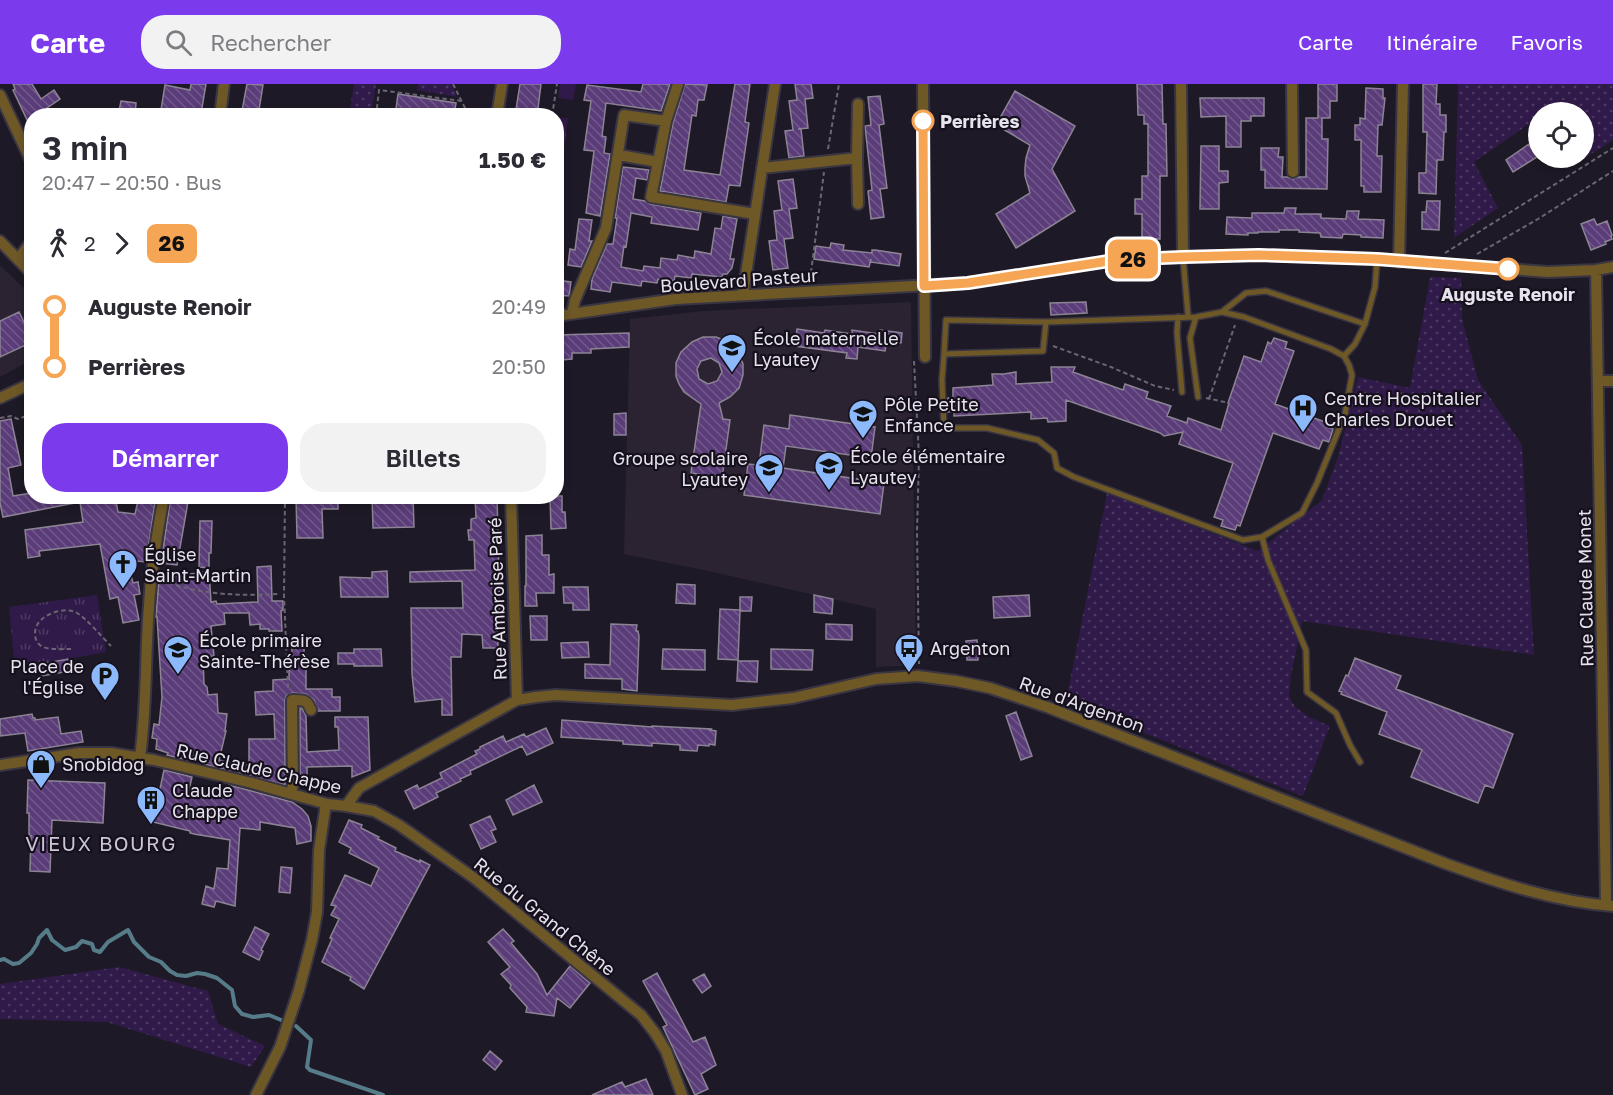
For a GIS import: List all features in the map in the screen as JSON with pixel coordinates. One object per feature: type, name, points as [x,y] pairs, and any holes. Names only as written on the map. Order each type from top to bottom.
[{"type":"street","points":[[221,108],[224,84]]},
{"type":"street","points":[[498,108],[502,84]]},
{"type":"street","points":[[678,84],[666,122],[651,197],[755,214]]},
{"type":"street","points":[[742,294],[775,84]]},
{"type":"street","points":[[923,84],[925,357]]},
{"type":"street","points":[[1181,84],[1183,257]]},
{"type":"street","points":[[1292,84],[1293,172]]},
{"type":"street","points":[[1399,261],[1403,84]]},
{"type":"street","points":[[0,95],[24,146]]},
{"type":"street","points":[[858,105],[858,204]]},
{"type":"street","points":[[572,313],[575,300],[606,228],[624,115],[666,122]]},
{"type":"street","points":[[619,155],[657,162]]},
{"type":"street","points":[[762,168],[857,158]]},
{"type":"street","points":[[0,241],[24,265]]},
{"type":"street","points":[[18,259],[24,251]]},
{"type":"street","name":"Boulevard Pasteur","points":[[564,314],[676,299],[968,283],[1115,260],[1259,255],[1377,259],[1548,272],[1613,267]]},
{"type":"street","name":"Rue Claude Monet","points":[[1596,270],[1610,905]]},
{"type":"street","points":[[1598,381],[1613,381]]},
{"type":"street","points":[[0,398],[24,388]]},
{"type":"street","points":[[140,757],[144,722],[149,606],[155,547],[163,504]]},
{"type":"street","name":"Rue Ambroise Paré","points":[[511,504],[517,700]]},
{"type":"street","name":"Rue d'Argenton","points":[[517,700],[556,695],[732,705],[793,698],[876,679],[918,676],[956,681],[1047,707],[1495,881],[1582,904],[1610,905]]},
{"type":"street","points":[[291,794],[293,785],[292,700],[308,702],[311,710]]},
{"type":"street","name":"Rue Claude Chappe","points":[[0,765],[79,753],[111,753],[140,757],[252,783],[327,804],[346,806],[359,788],[517,700]]},
{"type":"street","points":[[256,1095],[280,1047],[299,990],[312,940],[316,912],[319,850],[327,804]]},
{"type":"street","name":"Rue du Grand Chêne","points":[[346,806],[374,811],[399,825],[474,878],[640,1015],[655,1033],[666,1052],[682,1095]]},
{"type":"lane","points":[[1183,257],[1188,316]]},
{"type":"lane","points":[[1344,356],[1355,344],[1365,324],[1375,287],[1377,259]]},
{"type":"lane","points":[[1222,312],[1246,293],[1266,291],[1365,324]]},
{"type":"lane","points":[[1222,312],[1238,316],[1331,349],[1344,356],[1349,365],[1352,375],[1345,414],[1317,483],[1302,513],[1262,537],[1243,540],[1074,477],[1057,468],[1054,453],[1038,440],[987,428],[944,428],[942,380],[946,320],[1046,322],[1188,316],[1196,317],[1222,312]]},
{"type":"lane","points":[[1178,317],[1177,333],[1182,392]]},
{"type":"lane","points":[[1196,317],[1190,338],[1198,397]]},
{"type":"lane","points":[[944,354],[1043,351],[1046,322]]},
{"type":"lane","points":[[1262,537],[1268,560],[1306,650],[1306,692],[1336,713],[1360,762]]},
{"type":"path","points":[[453,84],[465,108]]},
{"type":"path","points":[[553,108],[556,84]]},
{"type":"path","points":[[808,291],[839,84]]},
{"type":"path","points":[[377,108],[379,90],[462,101]]},
{"type":"path","points":[[1427,263],[1613,148]]},
{"type":"path","points":[[1476,254],[1538,219],[1613,171]]},
{"type":"path","points":[[1209,399],[1238,316]]},
{"type":"path","points":[[1044,343],[1111,367],[1155,386],[1182,392]]},
{"type":"path","points":[[918,676],[919,457],[914,357],[925,357]]},
{"type":"path","points":[[1198,397],[1229,403]]},
{"type":"path","points":[[0,418],[11,416],[18,419],[24,417]]},
{"type":"path","points":[[285,504],[284,594],[288,699],[292,700]]},
{"type":"path","points":[[169,583],[219,594],[278,594]]},
{"type":"path","points":[[71,649],[52,649],[36,641],[36,627],[41,619],[58,611],[76,612],[111,645]]},
{"type":"shaded area","points":[[0,265],[24,288],[24,364],[0,377]]},
{"type":"shaded area","name":"Groupe scolaire Lyautey","points":[[911,302],[916,665],[876,667],[876,609],[624,554],[630,319],[703,311]]},
{"type":"green space","points":[[354,84],[376,84],[372,108],[350,108]]},
{"type":"green space","points":[[418,84],[451,84],[457,97],[417,90]]},
{"type":"green space","points":[[560,84],[576,84],[573,100],[558,98]]},
{"type":"green space","points":[[1458,84],[1613,84],[1613,140],[1594,152],[1594,102],[1528,102],[1528,125],[1474,162],[1498,208],[1454,238]]},
{"type":"green space","points":[[564,118],[568,118],[564,149]]},
{"type":"green space","points":[[1430,277],[1461,278],[1462,319],[1478,380],[1522,445],[1534,655],[1302,621],[1289,696],[1295,707],[1309,717],[1330,726],[1303,796],[1066,702],[1107,493],[1258,551],[1322,500],[1338,457],[1358,377],[1410,388]]},
{"type":"green space","points":[[97,595],[106,652],[15,669],[9,607]]},
{"type":"green space","points":[[119,967],[208,991],[218,1024],[265,1046],[251,1067],[107,1022],[0,1019],[0,984]]},
{"type":"building","points":[[13,84],[32,84],[41,99],[54,90],[60,99],[47,108],[24,108],[24,113],[13,90],[15,89]]},
{"type":"building","points":[[191,84],[206,84],[202,108],[161,108],[165,85],[190,90]]},
{"type":"building","points":[[247,84],[263,85],[259,108],[242,108]]},
{"type":"building","points":[[520,84],[541,84],[538,108],[516,108]]},
{"type":"building","points":[[643,84],[670,84],[661,111],[606,103],[602,136],[606,137],[604,153],[610,154],[600,216],[586,213],[594,151],[584,150],[591,101],[584,100],[587,85],[641,92]]},
{"type":"building","points":[[685,84],[707,85],[704,100],[698,100],[696,116],[692,115],[684,170],[720,175],[735,84],[750,84],[745,122],[749,123],[740,186],[729,185],[726,202],[660,191],[673,123]]},
{"type":"building","points":[[795,84],[811,84],[813,98],[805,99],[808,128],[798,129],[801,129],[804,156],[789,158],[785,131],[793,130],[789,101],[797,100]]},
{"type":"building","points":[[1137,84],[1162,84],[1163,124],[1166,124],[1167,176],[1160,176],[1160,239],[1142,239],[1142,214],[1135,214],[1135,199],[1142,199],[1142,176],[1148,176],[1148,124],[1144,124],[1144,115],[1138,115]]},
{"type":"building","points":[[1318,84],[1337,84],[1337,101],[1330,101],[1330,118],[1322,118],[1322,139],[1328,139],[1327,189],[1265,188],[1265,170],[1261,170],[1261,148],[1279,148],[1278,157],[1283,157],[1282,177],[1293,179],[1306,177],[1306,118],[1318,118]]},
{"type":"building","points":[[1423,84],[1437,84],[1436,104],[1440,104],[1440,115],[1446,115],[1443,160],[1437,160],[1436,194],[1419,193],[1419,173],[1426,173],[1427,132],[1423,132]]},
{"type":"building","points":[[1366,88],[1383,89],[1383,98],[1385,98],[1382,125],[1378,125],[1377,156],[1382,156],[1381,192],[1364,192],[1364,186],[1361,186],[1361,140],[1355,140],[1355,125],[1360,125],[1360,118],[1365,119]]},
{"type":"building","points":[[1015,91],[1075,126],[1052,169],[1075,211],[1016,248],[996,214],[1030,193],[1025,168],[1030,145],[996,125]]},
{"type":"building","points":[[398,94],[456,103],[455,108],[396,108]]},
{"type":"building","points":[[880,96],[884,124],[879,125],[887,188],[880,189],[884,217],[871,219],[868,191],[872,190],[865,126],[871,125],[868,97]]},
{"type":"building","points":[[1200,98],[1264,98],[1264,116],[1251,116],[1251,121],[1241,121],[1241,147],[1226,147],[1226,116],[1201,117]]},
{"type":"building","points":[[121,101],[136,103],[136,108],[120,108]]},
{"type":"building","points":[[1528,145],[1528,163],[1513,172],[1506,160]]},
{"type":"building","points":[[1201,146],[1219,146],[1219,171],[1228,171],[1228,182],[1219,183],[1219,209],[1200,209]]},
{"type":"building","points":[[623,167],[649,170],[647,180],[636,178],[633,199],[701,213],[698,230],[651,223],[652,217],[631,213],[621,267],[643,271],[644,266],[660,268],[661,258],[677,260],[678,255],[694,258],[695,251],[711,254],[715,228],[721,229],[723,216],[737,219],[730,259],[734,259],[732,268],[727,274],[723,274],[722,277],[692,274],[691,278],[675,276],[674,281],[658,279],[657,283],[642,281],[641,286],[612,282],[610,292],[591,289],[592,279],[607,244],[613,244]]},
{"type":"building","points":[[793,179],[797,208],[789,209],[793,238],[784,239],[788,268],[773,270],[769,241],[777,240],[774,211],[782,210],[778,181]]},
{"type":"building","points":[[1427,201],[1440,201],[1439,230],[1422,229],[1422,212],[1426,212]]},
{"type":"building","points":[[1285,208],[1296,208],[1295,214],[1321,214],[1321,218],[1346,219],[1347,211],[1359,211],[1358,219],[1384,220],[1383,238],[1343,234],[1342,238],[1321,237],[1320,233],[1299,232],[1299,230],[1258,232],[1248,233],[1248,235],[1226,234],[1227,217],[1252,218],[1252,213],[1284,213]]},
{"type":"building","points":[[579,219],[592,220],[589,241],[592,241],[581,267],[568,265],[570,249],[575,250]]},
{"type":"building","points":[[1594,219],[1597,225],[1607,221],[1612,239],[1591,250],[1581,224]]},
{"type":"building","points":[[831,243],[844,245],[843,250],[872,253],[872,250],[875,250],[901,254],[899,266],[870,262],[869,267],[814,259],[816,246],[830,248]]},
{"type":"building","points":[[564,281],[571,282],[569,296],[564,296]]},
{"type":"building","points":[[1086,302],[1087,313],[1051,315],[1050,303]]},
{"type":"building","points":[[19,312],[24,322],[24,346],[0,357],[0,321]]},
{"type":"building","points":[[797,329],[824,333],[825,330],[852,334],[852,330],[879,334],[880,330],[902,333],[901,343],[887,341],[885,351],[858,347],[857,359],[846,358],[847,353],[795,346]]},
{"type":"building","points":[[629,333],[629,347],[591,349],[591,353],[572,353],[572,359],[564,360],[564,335]]},
{"type":"building","points":[[703,337],[716,337],[729,342],[743,364],[743,375],[739,388],[719,403],[723,419],[730,420],[722,478],[691,473],[701,404],[684,392],[679,384],[676,376],[676,363],[681,352],[692,342]],"holes":[[[711,358],[719,363],[722,372],[717,381],[708,384],[699,379],[697,369],[701,361]]]},
{"type":"building","name":"Centre Hospitalier Charles Drouet","points":[[1274,338],[1287,342],[1285,348],[1294,351],[1275,404],[1328,423],[1327,427],[1333,429],[1329,442],[1323,440],[1319,449],[1273,433],[1240,526],[1237,525],[1235,530],[1221,526],[1223,520],[1214,517],[1233,463],[1179,444],[1183,432],[1164,436],[1066,400],[1066,421],[1048,422],[1047,418],[1031,419],[1031,412],[954,416],[954,411],[948,412],[948,398],[953,398],[953,388],[993,385],[992,374],[1016,372],[1016,384],[1052,382],[1051,367],[1075,367],[1073,372],[1123,390],[1125,384],[1148,392],[1146,398],[1171,406],[1167,416],[1187,423],[1188,418],[1221,430],[1244,356],[1261,362],[1268,342],[1271,344]]},
{"type":"building","points":[[626,413],[626,435],[614,435],[614,414]]},
{"type":"building","points":[[790,415],[875,427],[871,458],[786,446],[783,468],[884,483],[880,514],[744,495],[748,464],[759,465],[764,425],[789,429]]},
{"type":"building","points":[[11,419],[21,465],[8,468],[13,496],[24,494],[24,504],[70,504],[3,517],[0,503],[0,421]]},
{"type":"building","points":[[80,504],[116,504],[118,512],[135,514],[137,504],[155,504],[146,562],[127,560],[133,583],[138,582],[140,594],[134,595],[139,620],[123,623],[118,597],[110,599],[100,544],[39,551],[40,556],[28,558],[25,530],[83,522]]},
{"type":"building","points":[[170,504],[188,504],[177,565],[161,563]]},
{"type":"building","points":[[296,504],[338,504],[338,509],[322,509],[323,538],[297,538]]},
{"type":"building","points":[[372,504],[413,504],[414,527],[373,528]]},
{"type":"building","points":[[475,504],[497,504],[500,618],[498,618],[498,648],[483,648],[482,635],[462,634],[461,657],[451,657],[452,715],[442,715],[442,699],[415,702],[412,674],[411,608],[463,608],[462,581],[410,582],[410,572],[475,570],[474,540],[469,540],[468,530],[471,530],[471,519],[476,518]]},
{"type":"building","points":[[550,504],[562,504],[566,528],[551,529]]},
{"type":"building","points":[[200,521],[212,521],[209,568],[199,567]]},
{"type":"building","points":[[542,535],[542,555],[549,555],[549,575],[554,574],[554,593],[536,593],[537,606],[525,606],[526,536]]},
{"type":"building","points":[[271,566],[272,601],[283,601],[282,631],[260,629],[260,624],[250,625],[249,613],[224,613],[225,624],[211,626],[214,656],[203,657],[204,684],[208,695],[217,694],[218,713],[227,714],[226,731],[219,760],[249,765],[249,739],[275,739],[274,714],[256,715],[255,692],[273,691],[273,680],[289,679],[289,655],[292,655],[292,641],[304,641],[306,689],[332,689],[332,697],[340,697],[340,711],[318,711],[314,700],[306,694],[292,693],[286,696],[285,785],[204,764],[206,759],[188,755],[187,760],[167,755],[168,753],[156,749],[157,739],[152,738],[154,724],[159,725],[162,697],[156,617],[159,579],[209,571],[211,602],[216,601],[217,604],[258,602],[257,567]]},
{"type":"building","points":[[387,571],[388,597],[341,597],[340,577],[372,578],[372,572]]},
{"type":"building","points":[[677,584],[695,585],[695,604],[676,603]]},
{"type":"building","points":[[563,587],[588,587],[589,610],[573,610],[573,603],[564,603]]},
{"type":"building","points":[[814,595],[833,599],[832,614],[814,612]]},
{"type":"building","points":[[1029,595],[1030,616],[994,618],[993,597]]},
{"type":"building","points":[[740,597],[752,597],[751,611],[740,611],[738,660],[718,659],[720,609],[740,610]]},
{"type":"building","points":[[530,616],[547,616],[547,640],[531,640]]},
{"type":"building","points":[[611,624],[637,625],[636,631],[639,636],[637,691],[622,689],[622,679],[585,678],[585,664],[610,665]]},
{"type":"building","points":[[826,624],[852,625],[852,640],[826,639]]},
{"type":"building","points":[[977,640],[978,660],[967,660],[966,641]]},
{"type":"building","points":[[588,642],[589,657],[562,658],[561,643]]},
{"type":"building","points":[[354,649],[381,649],[382,666],[338,664],[338,653],[354,653]]},
{"type":"building","points":[[663,649],[705,650],[705,670],[662,669]]},
{"type":"building","points":[[771,649],[813,650],[812,670],[771,669]]},
{"type":"building","points":[[1355,658],[1401,676],[1396,689],[1513,734],[1493,788],[1485,785],[1478,803],[1411,777],[1422,750],[1379,734],[1387,712],[1341,694],[1342,692],[1339,691]]},
{"type":"building","points":[[68,659],[70,671],[42,676],[40,664]]},
{"type":"building","points":[[738,661],[758,661],[757,682],[737,681]]},
{"type":"building","points":[[300,708],[306,716],[307,752],[339,750],[335,717],[368,717],[370,770],[352,777],[352,766],[307,767],[307,784],[300,784]]},
{"type":"building","points":[[1016,712],[1032,756],[1021,760],[1006,716]]},
{"type":"building","points":[[32,714],[35,720],[58,717],[61,734],[81,731],[83,742],[28,751],[25,733],[0,736],[0,719]]},
{"type":"building","points":[[562,720],[711,729],[716,731],[715,745],[698,745],[697,751],[680,750],[680,745],[652,743],[652,746],[623,744],[623,741],[561,737]]},
{"type":"building","points":[[546,728],[553,743],[527,755],[522,746],[470,771],[471,774],[460,779],[461,781],[436,793],[438,797],[414,809],[405,791],[417,785],[419,789],[442,778],[440,773],[477,754],[475,751],[480,747],[503,736],[506,742],[524,734],[526,737]]},
{"type":"building","points":[[164,770],[192,777],[189,790],[227,798],[229,785],[292,802],[308,816],[311,841],[297,844],[295,828],[260,822],[260,830],[240,828],[235,906],[216,901],[214,907],[202,904],[206,886],[214,889],[217,868],[228,869],[230,840],[194,834],[153,822]]},
{"type":"building","points":[[28,780],[105,783],[103,823],[52,820],[50,872],[30,871]]},
{"type":"building","points":[[534,785],[542,802],[513,815],[506,800]]},
{"type":"building","points":[[490,816],[496,829],[491,831],[496,842],[481,849],[470,825]]},
{"type":"building","points":[[349,820],[362,825],[361,828],[396,848],[395,851],[430,865],[364,989],[350,980],[351,977],[322,962],[339,919],[331,915],[336,906],[331,905],[345,875],[371,886],[379,868],[349,853],[351,848],[339,842]]},
{"type":"building","points":[[281,867],[292,868],[290,893],[279,892]]},
{"type":"building","points":[[255,927],[269,934],[259,960],[243,952]]},
{"type":"building","points":[[503,929],[514,941],[511,943],[537,974],[547,995],[570,966],[590,983],[570,1008],[557,998],[554,1016],[526,1012],[527,1007],[501,974],[510,967],[488,942]]},
{"type":"building","points":[[657,973],[693,1042],[705,1037],[716,1065],[701,1074],[708,1089],[695,1095],[663,1027],[667,1025],[643,981]]},
{"type":"building","points":[[704,974],[711,986],[702,993],[693,980]]},
{"type":"building","points":[[490,1051],[502,1061],[495,1070],[483,1060]]},
{"type":"building","points":[[646,1079],[653,1095],[592,1095],[622,1082],[625,1087]]},
{"type":"waterway","points":[[0,960],[4,959],[13,964],[19,963],[31,953],[39,938],[47,930],[52,940],[65,950],[76,947],[82,941],[92,944],[94,950],[100,952],[108,942],[128,930],[134,942],[149,957],[161,962],[177,975],[186,976],[197,973],[217,978],[232,990],[235,1006],[242,1014],[253,1017],[269,1015],[281,1020]]},
{"type":"waterway","points":[[296,1026],[311,1040],[307,1067],[310,1070],[383,1095]]},
{"type":"bus line","name":"26","points":[[923,121],[924,286],[968,283],[1115,260],[1183,257],[1259,255],[1377,259],[1508,269]]},
{"type":"place","name":"Perrières","points":[[923,121]]},
{"type":"place","name":"Auguste Renoir","points":[[1508,269]]},
{"type":"place","name":"École maternelle Lyautey","points":[[732,374]]},
{"type":"place","name":"Centre Hospitalier Charles Drouet","points":[[1303,434]]},
{"type":"place","name":"Pôle Petite Enfance","points":[[863,440]]},
{"type":"place","name":"École élémentaire Lyautey","points":[[829,492]]},
{"type":"place","name":"Groupe scolaire Lyautey","points":[[769,494]]},
{"type":"place","name":"Église Saint-Martin","points":[[123,590]]},
{"type":"place","name":"Argenton","points":[[909,674]]},
{"type":"place","name":"École primaire Sainte-Thérèse","points":[[178,676]]},
{"type":"place","name":"Place de l'Église","points":[[105,702]]},
{"type":"place","name":"Snobidog","points":[[41,790]]},
{"type":"place","name":"Claude Chappe","points":[[151,826]]},
{"type":"district","name":"VIEUX BOURG","points":[[101,843]]}]
